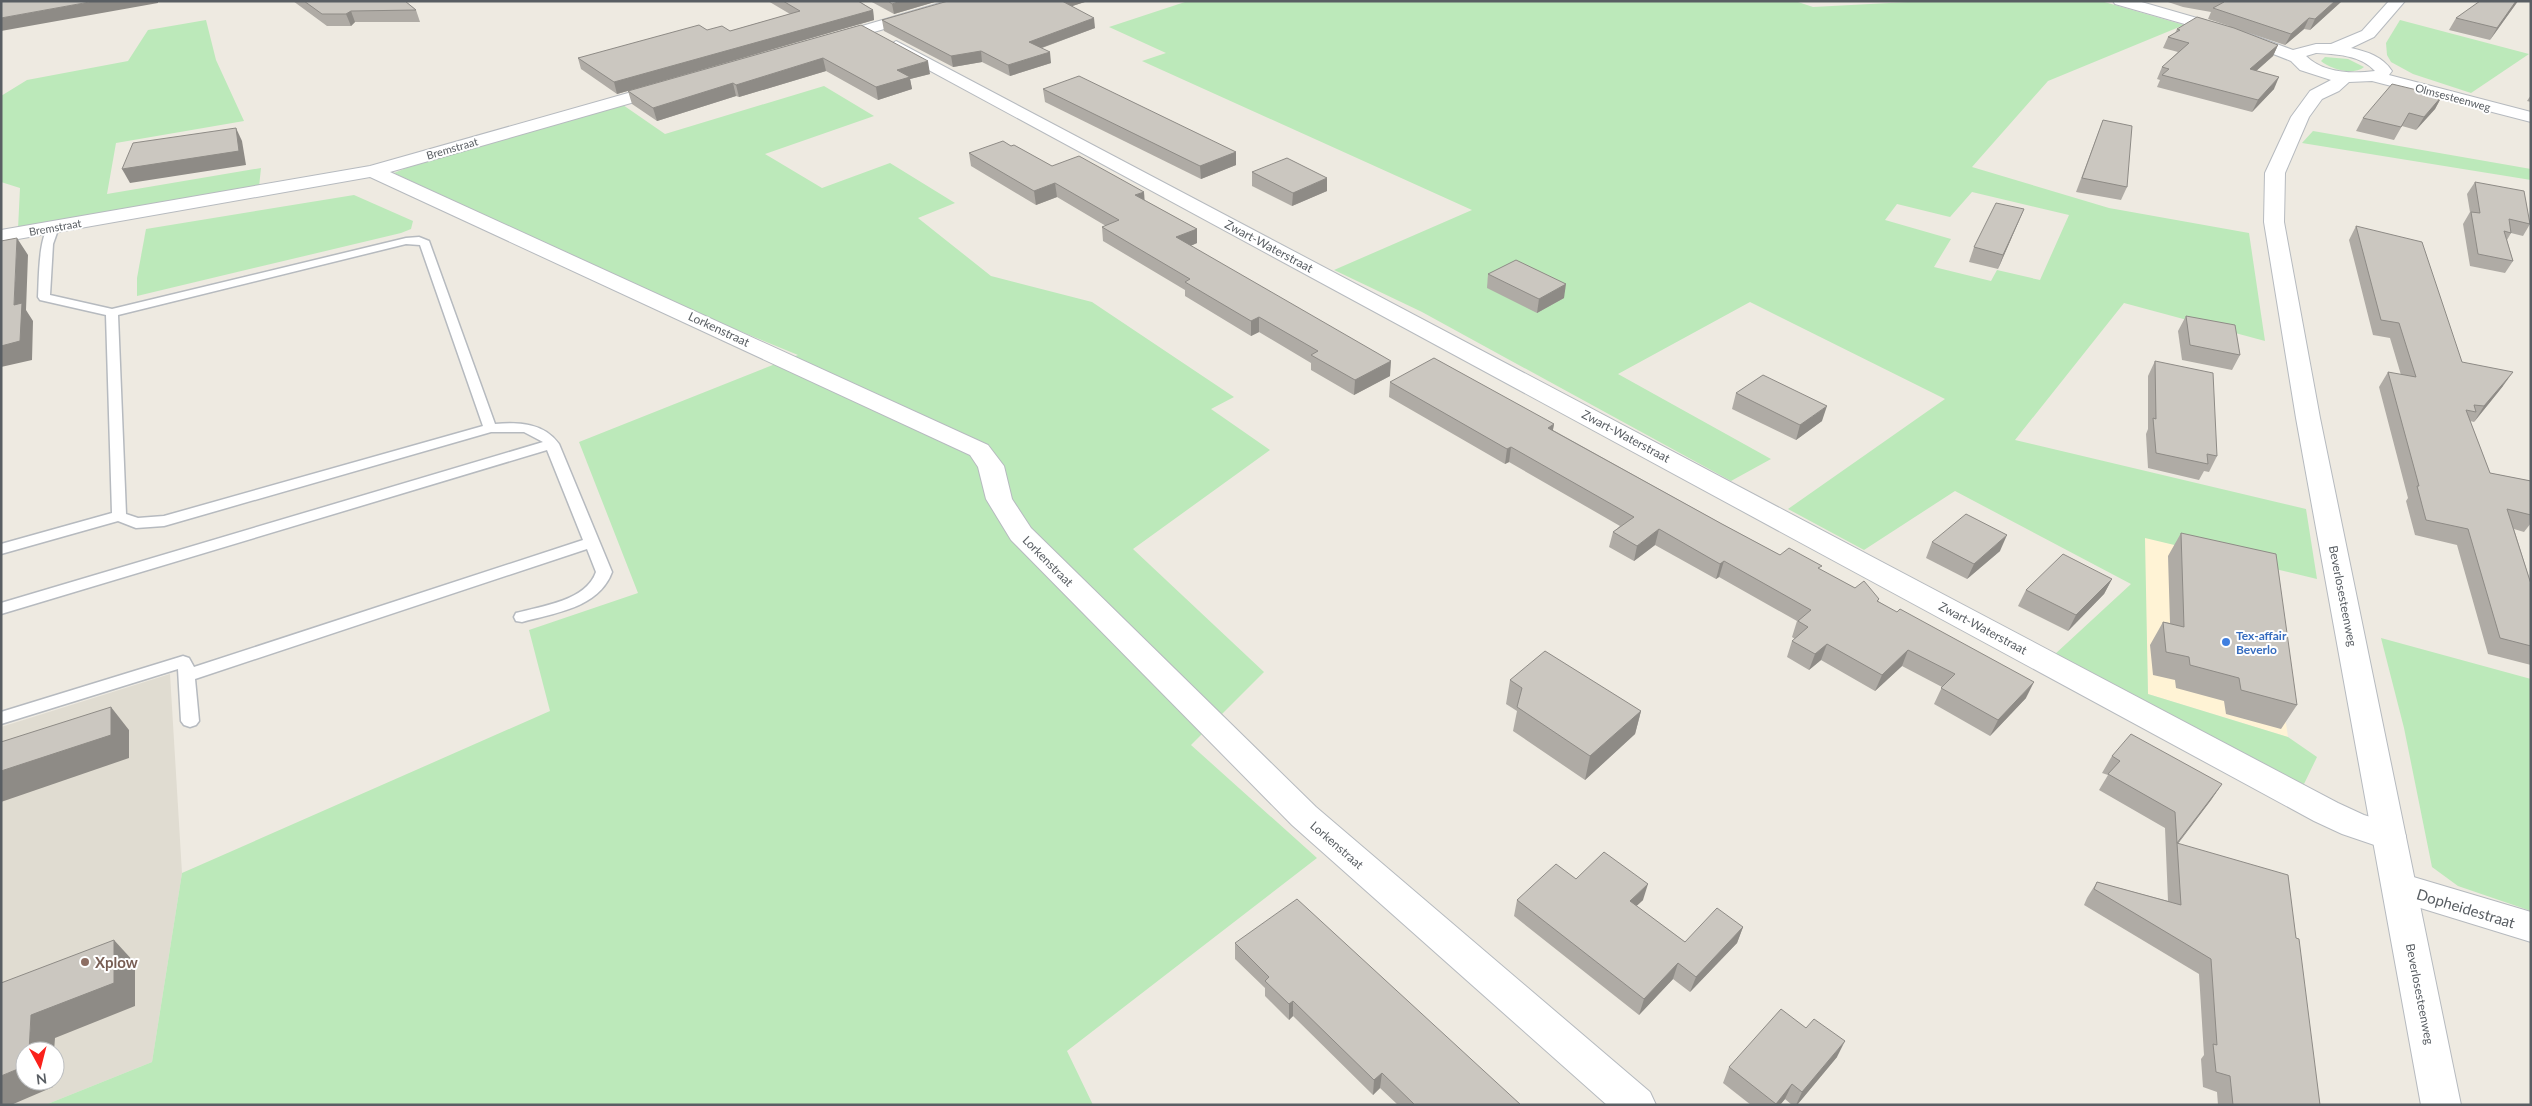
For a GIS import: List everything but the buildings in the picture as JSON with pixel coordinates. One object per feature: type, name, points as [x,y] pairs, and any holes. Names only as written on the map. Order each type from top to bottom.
[{"type":"street","points":[[820,43],[868,20],[894,22],[964,1]]},
{"type":"street","points":[[2120,1],[2303,53],[2334,49],[2368,34],[2398,1]]},
{"type":"street","name":"Zwart-Waterstraat","points":[[868,20],[2326,812],[2354,825],[2389,836]]},
{"type":"street","points":[[2363,56],[2371,48],[2368,34]]},
{"type":"street","points":[[2303,53],[2300,62],[2315,82],[2380,74],[2379,64],[2363,56],[2334,49]]},
{"type":"street","name":"Olmsesteenweg","points":[[2380,74],[2531,117]]},
{"type":"street","name":"Beverlosesteenweg","points":[[2344,77],[2333,87],[2315,82],[2275,173],[2274,222],[2308,418],[2441,1105]]},
{"type":"street","name":"Bremstraat","points":[[1,236],[372,170],[688,81]]},
{"type":"street","name":"Lorkenstraat","points":[[372,170],[979,450],[991,466],[999,499],[1021,534],[1035,548],[1304,816],[1636,1105]]},
{"type":"street","name":"Dopheidestraat","points":[[2400,888],[2531,927]]},
{"type":"lane","points":[[53,227],[47,244],[44,297],[112,313],[406,241],[419,240],[425,243],[490,428]]},
{"type":"lane","points":[[112,313],[119,516]]},
{"type":"lane","points":[[1,549],[119,516],[136,523],[164,521],[490,428],[530,428],[544,434],[552,444],[604,572],[603,580],[596,590],[582,597],[522,617]]},
{"type":"lane","points":[[1,609],[552,444]]},
{"type":"lane","points":[[187,676],[592,542]]},
{"type":"lane","points":[[1,718],[175,663],[184,662],[186,666],[190,721]]},
{"type":"shaded area","name":"Tex-affair Beverlo","points":[[2144,537],[2263,567],[2288,737],[2148,694]]},
{"type":"shaded area","name":"Xplow","points":[[170,674],[182,873],[152,1062],[45,1105],[1,1105],[1,727]]},
{"type":"green space","points":[[1188,1],[1795,1],[1813,7],[1927,1],[2101,1],[2184,25],[2048,81],[1972,167],[2109,208],[2249,233],[2265,341],[2124,303],[2015,440],[2306,509],[2317,579],[2145,538],[2148,694],[2288,737],[2317,757],[2304,784],[2271,772],[2054,655],[2131,584],[1955,491],[1864,550],[1788,509],[1945,399],[1750,302],[1618,374],[1771,459],[1731,481],[1422,312],[1334,270],[1472,210],[1142,61],[1166,53],[1109,27]],"holes":[[[1972,192],[2069,215],[2040,280],[1997,270],[1991,281],[1934,267],[1951,239],[1885,220],[1897,204],[1950,217]]]},
{"type":"green space","points":[[206,20],[216,60],[244,121],[116,143],[107,194],[261,168],[259,187],[18,229],[20,188],[1,182],[1,96],[27,80],[128,61],[148,30]]},
{"type":"green space","points":[[2400,20],[2529,54],[2471,93],[2413,74],[2391,62],[2387,55],[2386,43]]},
{"type":"green space","points":[[2325,57],[2348,59],[2364,67],[2359,70],[2348,71],[2330,67],[2321,61]]},
{"type":"green space","points":[[824,86],[874,116],[765,154],[822,188],[890,163],[955,203],[918,218],[991,276],[1092,302],[1234,397],[1211,409],[1270,450],[1133,549],[1264,672],[1191,745],[1317,858],[1067,1051],[1093,1105],[45,1105],[152,1062],[182,873],[550,711],[529,630],[638,593],[579,442],[798,355],[683,308],[394,173],[416,164],[623,105],[665,134]]},
{"type":"green space","points":[[2313,131],[2531,169],[2531,180],[2302,143]]},
{"type":"green space","points":[[354,195],[413,221],[411,229],[401,233],[137,296],[137,278],[146,229]]},
{"type":"green space","points":[[2381,638],[2531,679],[2531,911],[2458,886],[2432,867],[2404,728]]},
{"type":"place","name":"Tex-affair Beverlo","points":[[2226,642]]},
{"type":"place","name":"Xplow","points":[[85,962]]}]
